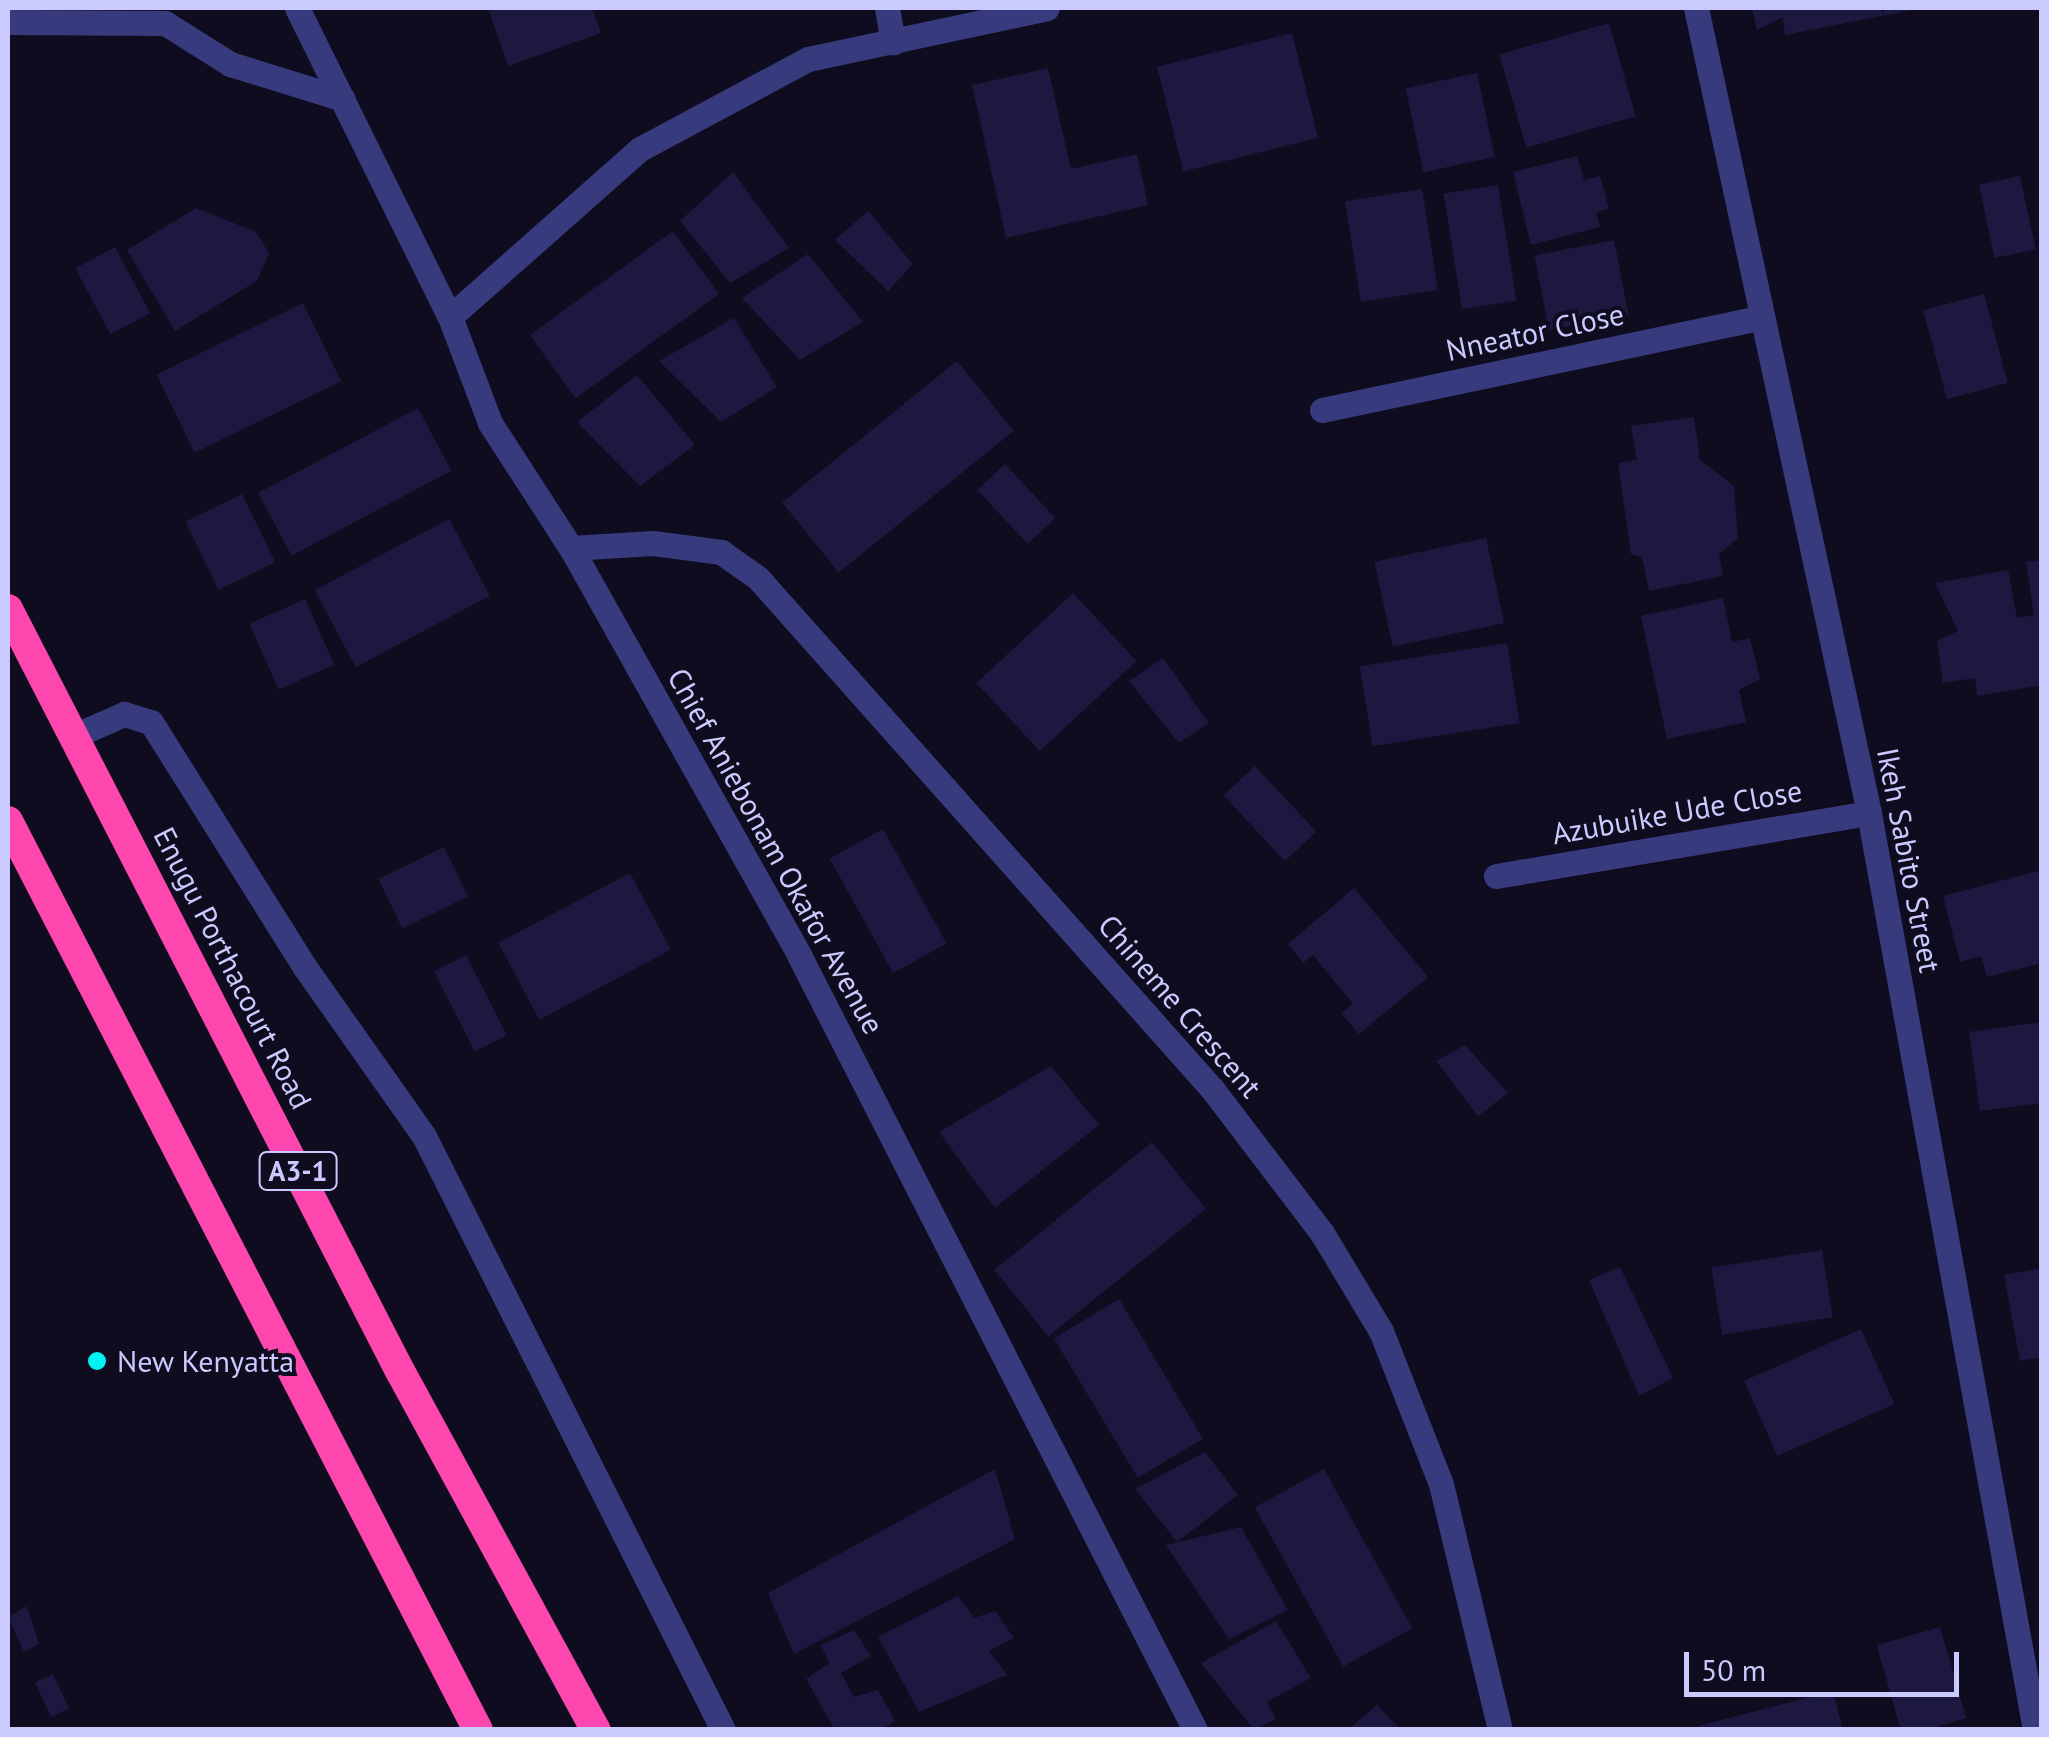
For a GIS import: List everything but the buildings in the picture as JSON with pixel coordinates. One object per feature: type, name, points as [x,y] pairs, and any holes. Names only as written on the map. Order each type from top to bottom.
[{"type":"highway","name":"Enugu Porthacourt Road","points":[[8,608],[400,1371],[596,1730]]},
{"type":"highway","points":[[8,821],[478,1730]]},
{"type":"street","name":"Chief Aniebonam Okafor Avenue","points":[[297,8],[450,317],[490,424],[571,548],[798,955],[1195,1730]]},
{"type":"street","points":[[887,8],[894,42]]},
{"type":"street","points":[[450,317],[640,148],[808,59],[1047,8]]},
{"type":"street","name":"Ikeh Sabito Street","points":[[1696,8],[1869,812],[1970,1397],[2035,1730]]},
{"type":"street","points":[[8,22],[165,22],[230,64],[342,99]]},
{"type":"street","name":"Nneator Close","points":[[1322,410],[1762,317]]},
{"type":"street","name":"Chineme Crescent","points":[[571,548],[653,542],[720,552],[758,578],[1214,1090],[1322,1233],[1381,1331],[1441,1484],[1500,1730]]},
{"type":"street","points":[[74,736],[124,714],[151,722],[304,966],[424,1136],[723,1730]]},
{"type":"street","name":"Azubuike Ude Close","points":[[1496,876],[1869,812]]},
{"type":"place","name":"New Kenyatta","points":[[97,1361]]}]
